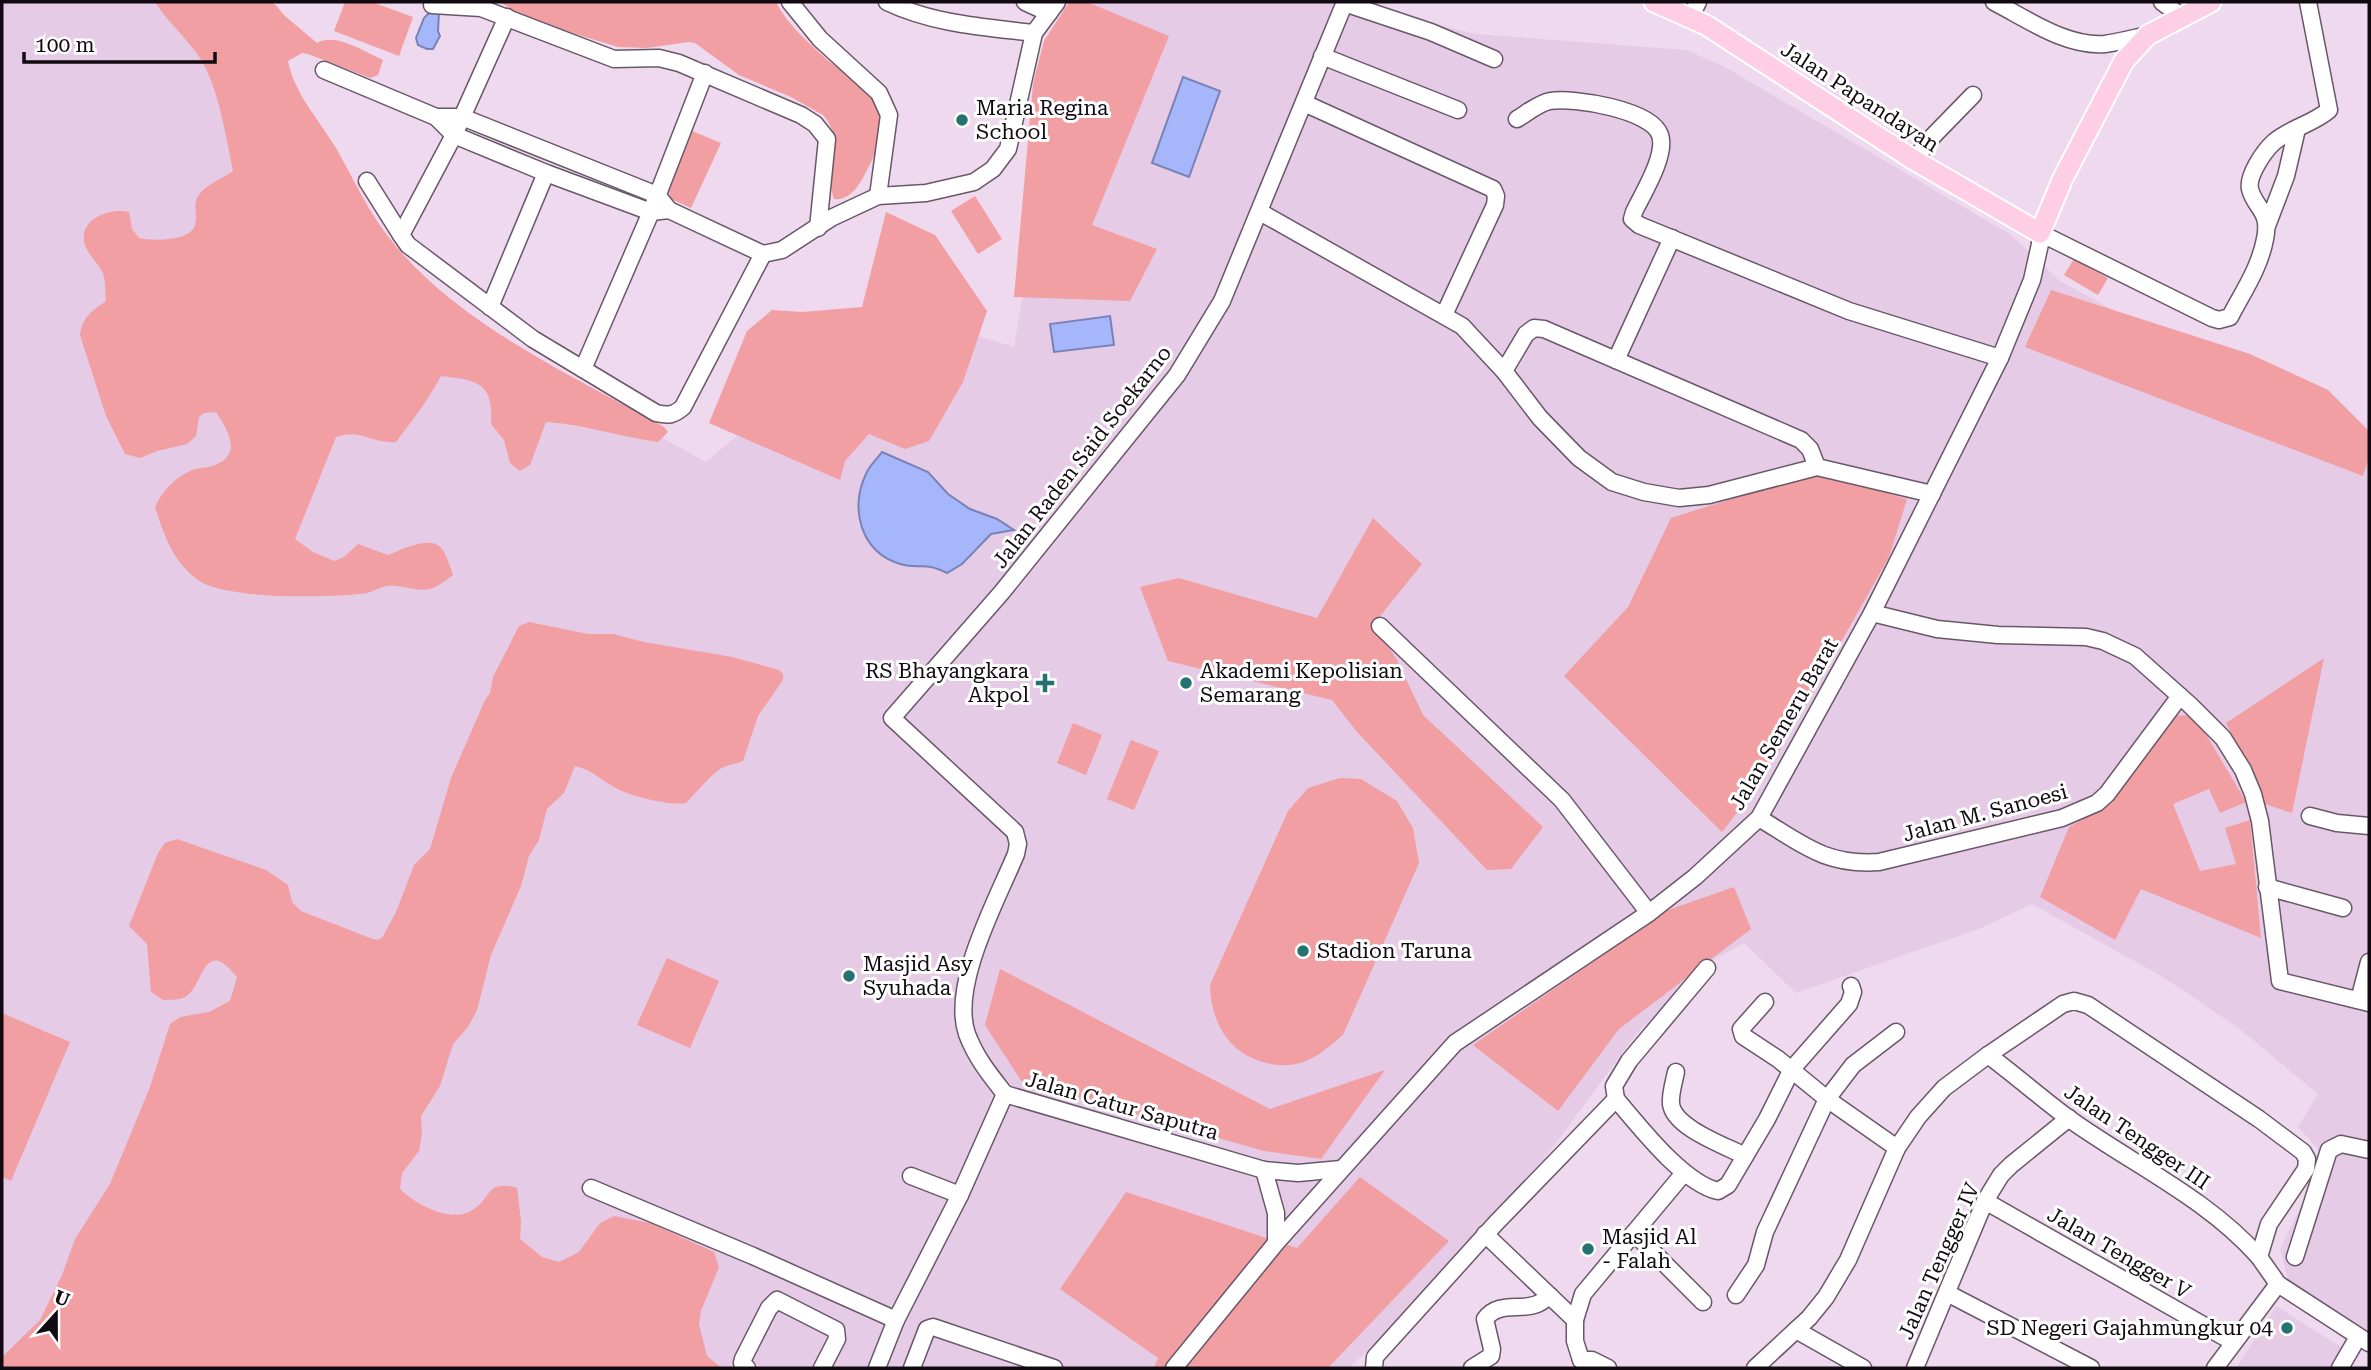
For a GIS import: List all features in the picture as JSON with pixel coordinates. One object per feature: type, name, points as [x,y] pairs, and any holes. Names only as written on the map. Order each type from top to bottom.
[{"type":"main road","name":"Jalan Papandayan","points":[[1654,2],[1695,9],[1914,160],[2040,233]]},
{"type":"main road","points":[[2040,233],[2063,178],[2124,61],[2148,35],[2211,2]]},
{"type":"street","points":[[790,2],[820,39],[879,93],[889,115],[878,196]]},
{"type":"street","points":[[887,2],[954,23],[1034,33]]},
{"type":"street","points":[[436,117],[462,117],[657,195],[669,210],[763,254],[782,250],[831,218],[878,196],[926,193],[974,182],[993,169],[1008,149],[1034,33],[1053,7],[1025,2]]},
{"type":"street","points":[[1344,2],[1431,32],[1494,59]]},
{"type":"street","name":"Jalan Raden Said Soekarno","points":[[892,718],[1002,592],[1177,375],[1216,312],[1260,212],[1344,2]]},
{"type":"street","points":[[1994,2],[2064,37],[2082,42],[2104,44],[2148,35]]},
{"type":"street","points":[[2162,2],[2182,16]]},
{"type":"street","points":[[2267,226],[2264,213],[2250,191],[2249,184],[2261,158],[2272,143],[2312,122],[2329,108],[2308,2]]},
{"type":"street","points":[[432,5],[481,8],[614,60],[659,58],[679,63],[801,115],[815,124],[827,139],[818,228]]},
{"type":"street","points":[[401,235],[454,135],[508,17]]},
{"type":"street","points":[[1322,56],[1458,110]]},
{"type":"street","points":[[324,70],[436,117],[454,135],[546,173],[650,212],[669,210]]},
{"type":"street","points":[[583,369],[705,74]]},
{"type":"street","points":[[1914,160],[1973,95]]},
{"type":"street","points":[[1517,119],[1548,101],[1580,100],[1630,113],[1655,127],[1660,135],[1661,155],[1632,219],[1639,225],[1849,311],[2000,358]]},
{"type":"street","points":[[1304,103],[1493,189],[1496,196],[1495,205],[1444,315]]},
{"type":"street","points":[[2267,226],[2286,176],[2297,129]]},
{"type":"street","points":[[490,307],[546,173],[541,162],[546,155],[554,153]]},
{"type":"street","points":[[368,181],[408,245],[533,339],[656,413],[675,415],[683,407],[763,254]]},
{"type":"street","points":[[1260,212],[1462,326],[1504,371],[1540,418],[1579,458],[1612,482],[1679,499],[1709,495],[1817,467],[1932,494]]},
{"type":"street","name":"Jalan Papandayan","points":[[2040,233],[2212,318],[2225,320],[2230,317],[2257,265],[2267,226]]},
{"type":"street","name":"Jalan Semeru Barat","points":[[1174,1368],[1276,1243],[1455,1043],[1649,914],[1695,877],[1759,818],[1872,612],[2000,358],[2032,280],[2040,233]]},
{"type":"street","points":[[1616,360],[1672,237]]},
{"type":"street","points":[[1504,371],[1526,334],[1534,328],[1544,329],[1801,440],[1810,449],[1817,467]]},
{"type":"street","points":[[1872,612],[1937,629],[1998,635],[2086,636],[2135,656],[2223,738],[2243,770],[2260,821],[2280,981],[2364,1001],[2369,962]]},
{"type":"street","points":[[1380,626],[1562,800],[1649,914]]},
{"type":"street","name":"Jalan M. Sanoesi","points":[[1759,818],[1821,856],[1846,863],[1879,862],[2062,818],[2097,803],[2107,794],[2180,696]]},
{"type":"street","name":"Jalan Catur Saputra","points":[[892,718],[1015,832],[1018,844],[1016,854],[973,956],[963,1008],[966,1032],[973,1048],[986,1072],[1005,1094],[1264,1170],[1298,1173],[1341,1169]]},
{"type":"street","points":[[2310,816],[2337,823],[2369,826]]},
{"type":"street","points":[[2267,887],[2343,908]]},
{"type":"street","points":[[1707,968],[1629,1062],[1614,1086],[1616,1099],[1684,1173],[1718,1191],[1728,1185],[1767,1119],[1792,1069],[1849,1004],[1852,986]]},
{"type":"street","points":[[1755,1368],[1796,1330],[1826,1297],[1848,1260],[1897,1148],[1918,1117],[1944,1088],[1988,1055],[2063,1004],[2074,1001],[2088,1005],[2239,1105],[2303,1152],[2307,1159],[2306,1169],[2269,1224],[2259,1257]]},
{"type":"street","points":[[1765,1002],[1740,1032],[1742,1036],[1792,1069],[1827,1099],[1897,1148]]},
{"type":"street","points":[[1736,1295],[1756,1265],[1765,1232],[1827,1099],[1853,1065],[1896,1032]]},
{"type":"street","name":"Jalan Tengger III","points":[[1988,1055],[2069,1118],[2239,1234],[2278,1284]]},
{"type":"street","points":[[1676,1072],[1671,1107],[1676,1117],[1690,1129],[1745,1156]]},
{"type":"street","points":[[878,1368],[896,1320],[960,1195],[1005,1094]]},
{"type":"street","points":[[1374,1368],[1375,1357],[1485,1234],[1616,1099]]},
{"type":"street","name":"Jalan Tengger IV","points":[[1915,1368],[1985,1201],[2001,1175],[2069,1118]]},
{"type":"street","points":[[2295,1257],[2331,1147],[2341,1144],[2369,1150]]},
{"type":"street","points":[[1264,1170],[1273,1194],[1276,1243]]},
{"type":"street","points":[[1608,1368],[1592,1360],[1576,1364],[1574,1320],[1583,1294],[1684,1173]]},
{"type":"street","points":[[911,1176],[960,1195]]},
{"type":"street","points":[[591,1188],[896,1320]]},
{"type":"street","name":"Jalan Tengger V","points":[[1985,1201],[2233,1342]]},
{"type":"street","points":[[2239,1234],[2269,1224]]},
{"type":"street","points":[[1634,1233],[1703,1303]]},
{"type":"street","points":[[1485,1234],[1574,1320]]},
{"type":"street","points":[[2215,1368],[2278,1284],[2364,1340],[2340,1368]]},
{"type":"street","points":[[1947,1293],[2091,1368]]},
{"type":"street","points":[[1472,1368],[1490,1356],[1492,1349],[1485,1319],[1489,1314],[1498,1309],[1534,1305],[1550,1296]]},
{"type":"street","points":[[747,1368],[742,1363],[743,1359],[769,1308],[777,1300],[836,1330],[837,1339],[822,1368]]},
{"type":"street","points":[[912,1368],[922,1336],[927,1329],[933,1327],[1054,1368]]},
{"type":"street","points":[[1796,1330],[1863,1368]]},
{"type":"shaded area","name":"Akademi Kepolisian Semarang","points":[[2,2],[212,2],[348,201],[447,319],[706,462],[766,411],[971,334],[1014,347],[1029,258],[1082,2],[1350,2],[1475,34],[1686,50],[1723,66],[2011,235],[2060,281],[2369,449],[2369,1332],[2288,1280],[2280,1249],[2325,1157],[2298,1127],[2318,1094],[2241,1030],[2187,993],[2032,904],[1981,928],[1796,993],[1744,943],[1708,963],[1638,1032],[1533,1174],[1434,1286],[1349,1368],[2,1368]]},
{"type":"shaded area","points":[[155,2],[273,2],[317,43],[324,40],[341,41],[383,60],[378,75],[370,78],[308,54],[302,53],[288,61],[301,95],[387,235],[414,266],[445,295],[479,320],[552,366],[664,427],[668,432],[658,442],[546,422],[530,465],[520,471],[510,463],[504,440],[491,424],[490,400],[486,392],[474,382],[441,376],[396,442],[352,434],[336,437],[295,539],[313,552],[334,561],[344,557],[358,544],[388,555],[416,544],[431,543],[442,549],[453,575],[430,589],[392,586],[367,593],[280,596],[212,587],[189,573],[170,547],[155,507],[164,491],[177,479],[193,470],[220,463],[227,457],[231,444],[226,428],[216,412],[204,413],[199,417],[196,436],[187,444],[140,458],[125,454],[106,416],[80,335],[86,319],[106,301],[103,273],[85,245],[84,236],[90,222],[104,214],[129,212],[132,229],[139,238],[161,240],[186,235],[195,225],[196,201],[200,193],[233,171],[219,107],[207,71],[196,52]]},
{"type":"shaded area","points":[[345,2],[372,2],[413,17],[399,56],[334,31]]},
{"type":"shaded area","points":[[500,2],[776,2],[785,17],[805,39],[876,100],[883,118],[875,154],[857,188],[844,198],[834,199],[831,178],[833,134],[823,115],[791,97],[739,75],[695,43],[647,48],[618,47],[527,19]]},
{"type":"shaded area","points":[[1069,2],[1087,2],[1169,36],[1092,225],[1157,249],[1130,301],[1014,297],[1033,84],[1044,41]]},
{"type":"shaded area","points":[[690,130],[721,143],[691,208],[671,199],[667,186]]},
{"type":"shaded area","points":[[975,196],[1002,239],[978,254],[951,211]]},
{"type":"shaded area","points":[[886,212],[935,235],[987,311],[963,382],[929,441],[905,449],[869,434],[845,461],[840,480],[709,423],[747,331],[772,310],[802,312],[862,307]]},
{"type":"shaded area","points":[[2074,259],[2108,278],[2098,295],[2064,275]]},
{"type":"shaded area","points":[[2051,290],[2250,354],[2328,390],[2369,431],[2369,457],[2363,476],[2025,347]]},
{"type":"shaded area","points":[[1817,472],[1907,499],[1889,557],[1766,775],[1722,832],[1564,676],[1628,607],[1671,518]]},
{"type":"shaded area","points":[[1373,518],[1422,564],[1373,625],[1396,658],[1423,715],[1543,827],[1511,869],[1487,870],[1357,732],[1332,700],[1168,661],[1140,587],[1179,578],[1317,618]]},
{"type":"shaded area","points":[[529,622],[588,634],[613,634],[732,657],[779,670],[783,674],[783,680],[758,716],[743,761],[716,772],[686,803],[660,802],[629,794],[575,766],[564,793],[547,809],[539,840],[529,856],[521,886],[491,955],[477,1010],[468,1027],[453,1044],[440,1086],[421,1116],[419,1151],[402,1173],[400,1189],[424,1206],[453,1215],[471,1211],[494,1188],[517,1188],[520,1239],[542,1257],[559,1262],[579,1252],[600,1223],[614,1216],[650,1223],[714,1252],[719,1267],[701,1311],[699,1324],[707,1356],[722,1368],[2,1368],[2,1357],[40,1320],[62,1275],[75,1239],[110,1184],[150,1087],[170,1024],[180,1017],[209,1012],[230,1001],[237,977],[226,965],[217,961],[205,967],[191,992],[185,997],[163,1000],[151,992],[147,944],[129,926],[158,853],[165,843],[177,839],[266,870],[288,885],[292,902],[301,911],[370,938],[382,938],[396,912],[414,865],[430,849],[451,778],[490,693],[493,677],[519,626]]},
{"type":"shaded area","points":[[2324,658],[2292,813],[2265,804],[2226,723]]},
{"type":"shaded area","points":[[2187,715],[2201,726],[2246,802],[2220,813],[2209,789],[2173,804],[2200,871],[2236,864],[2225,828],[2250,820],[2261,938],[2141,889],[2115,940],[2040,897],[2069,827],[2110,804],[2163,734],[2168,716]]},
{"type":"shaded area","points":[[1073,723],[1102,735],[1086,775],[1057,763]]},
{"type":"shaded area","points":[[1131,740],[1159,751],[1134,810],[1107,799]]},
{"type":"shaded area","name":"Stadion Taruna","points":[[1340,778],[1361,779],[1397,801],[1413,828],[1419,863],[1343,1035],[1308,1060],[1291,1065],[1271,1064],[1244,1054],[1226,1036],[1214,1013],[1210,985],[1288,811],[1308,788]]},
{"type":"shaded area","points":[[1734,887],[1751,929],[1619,1029],[1558,1111],[1473,1045],[1668,910]]},
{"type":"shaded area","points":[[667,958],[719,981],[690,1048],[637,1025]]},
{"type":"shaded area","points":[[1000,969],[1270,1109],[1385,1070],[1321,1159],[1264,1151],[1022,1082],[985,1025]]},
{"type":"shaded area","points":[[2,1013],[70,1042],[11,1181],[2,1177]]},
{"type":"shaded area","points":[[1360,1177],[1449,1241],[1328,1368],[1154,1368],[1158,1358],[1060,1289],[1126,1192],[1297,1248]]},
{"type":"shaded area","name":"SD Negeri Gajahmungkur 04","points":[[2276,1306],[2346,1350],[2335,1368],[2236,1368]]},
{"type":"water","points":[[432,10],[439,13],[440,36],[433,49],[427,49],[418,45],[416,38],[424,18]]},
{"type":"water","points":[[1183,77],[1220,91],[1189,177],[1152,163]]},
{"type":"water","points":[[1110,316],[1114,345],[1054,352],[1050,324]]},
{"type":"water","points":[[882,452],[928,472],[948,494],[970,509],[997,519],[1014,530],[991,534],[962,564],[947,573],[933,567],[907,566],[887,558],[876,550],[868,539],[859,515],[861,487],[867,471]]},
{"type":"place","name":"Maria Regina School","points":[[962,120]]},
{"type":"place","name":"RS Bhayangkara Akpol","points":[[1045,683]]},
{"type":"place","name":"Akademi Kepolisian Semarang","points":[[1186,683]]},
{"type":"place","name":"Stadion Taruna","points":[[1303,951]]},
{"type":"place","name":"Masjid Asy Syuhada","points":[[849,976]]},
{"type":"place","name":"Masjid Al - Falah","points":[[1588,1249]]},
{"type":"place","name":"SD Negeri Gajahmungkur 04","points":[[2287,1328]]}]
